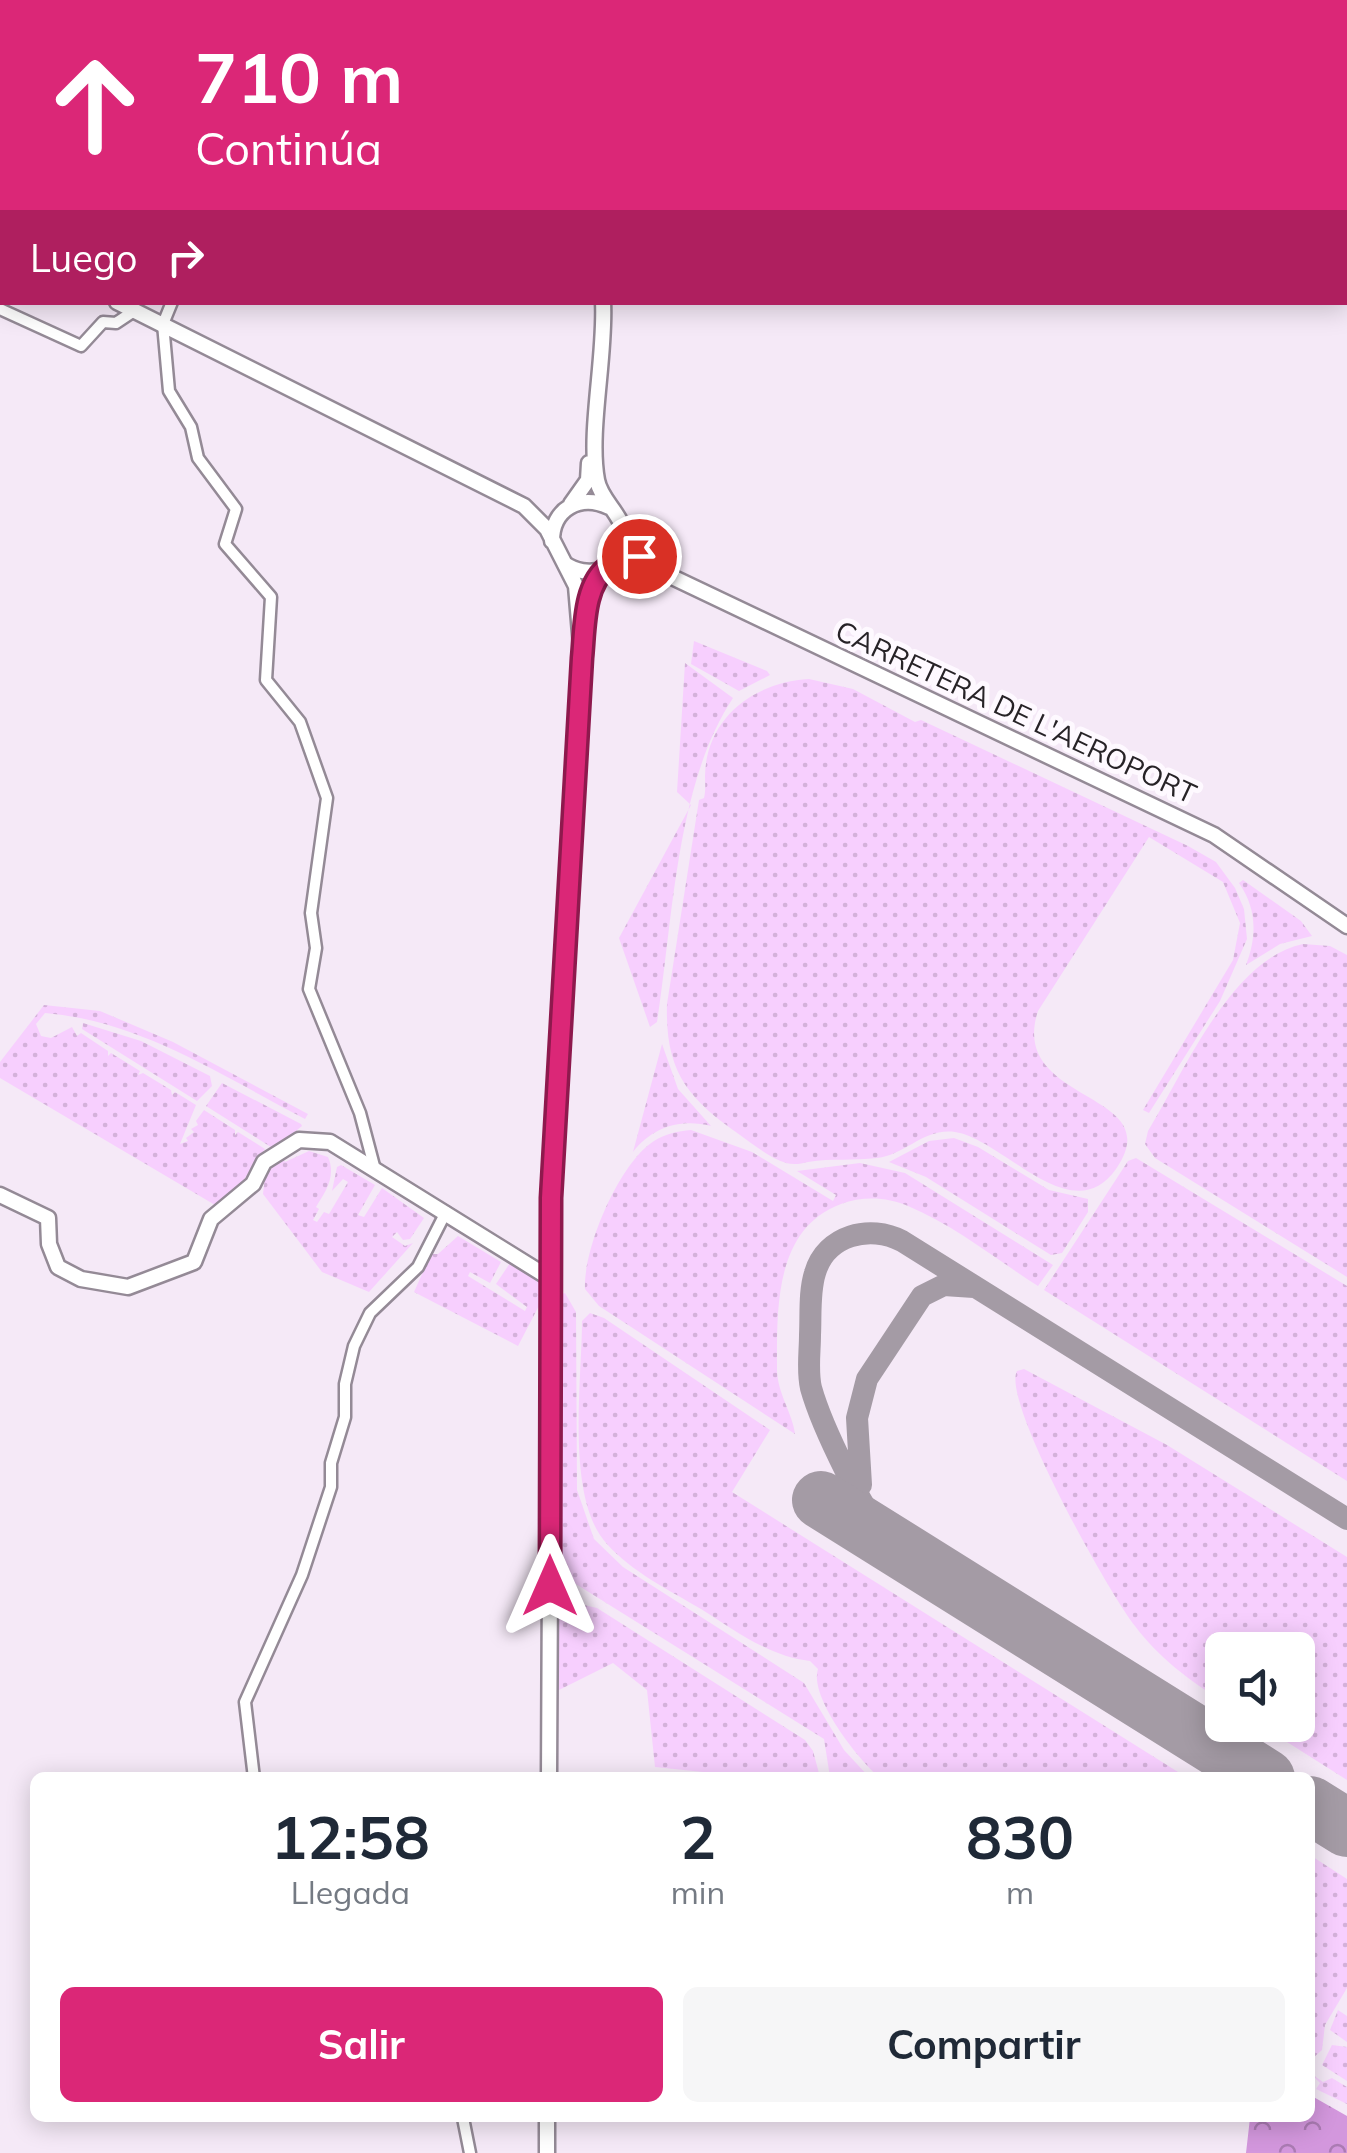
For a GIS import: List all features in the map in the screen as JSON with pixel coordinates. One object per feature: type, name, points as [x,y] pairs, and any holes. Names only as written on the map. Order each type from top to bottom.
[{"type":"main road","points":[[123,305],[512,499],[537,516],[576,586],[582,658]]},
{"type":"main road","points":[[552,542],[557,518],[588,480],[601,305]]},
{"type":"main road","points":[[549,1772],[552,1157],[582,658],[589,598],[621,551],[624,537],[622,522],[609,506],[596,468],[601,305]]},
{"type":"main road","points":[[512,499],[548,509],[590,500],[609,506]]},
{"type":"main road","name":"CARRETERA DE L'AEROPORT","points":[[624,537],[650,567],[1214,835],[1347,926]]},
{"type":"main road","points":[[564,563],[578,572],[606,568]]},
{"type":"main road","name":"CARRETERA DE L'AEROPORT","points":[[606,568],[650,567]]},
{"type":"main road","points":[[0,1194],[48,1218],[49,1244],[58,1266],[81,1278],[128,1286],[194,1262],[211,1219],[252,1184],[264,1162],[292,1143],[307,1139],[334,1142],[551,1279]]},
{"type":"main road","points":[[547,2122],[547,2153]]},
{"type":"street","points":[[171,305],[163,324],[169,392],[191,427],[198,458],[236,509],[225,544],[271,598],[266,680],[300,722],[327,798],[312,913],[316,948],[309,989],[360,1113],[374,1166]]},
{"type":"street","points":[[0,308],[51,336],[81,346],[102,322],[116,323],[134,310]]},
{"type":"street","points":[[253,1772],[244,1702],[302,1575],[332,1487],[331,1463],[345,1417],[345,1384],[354,1346],[370,1313],[418,1267],[446,1212]]},
{"type":"street","points":[[465,2122],[470,2153]]},
{"type":"shaded area","points":[[694,641],[770,675],[739,691],[691,664]]},
{"type":"shaded area","points":[[685,663],[733,698],[714,732],[690,804],[677,792]]},
{"type":"shaded area","points":[[809,679],[853,689],[915,722],[921,720],[1188,846],[1216,862],[1235,888],[1244,909],[1247,939],[1220,1001],[1149,1113],[1143,1110],[1233,960],[1240,923],[1223,882],[1149,837],[1038,1011],[1035,1042],[1045,1064],[1123,1124],[1127,1143],[1116,1169],[1098,1186],[1079,1191],[1058,1187],[974,1138],[955,1132],[933,1134],[877,1158],[786,1163],[762,1151],[722,1121],[683,1081],[670,1048],[667,1004],[699,800],[705,795],[708,755],[714,736],[737,706],[770,687]]},
{"type":"shaded area","points":[[689,809],[657,1022],[650,1027],[619,938]]},
{"type":"shaded area","points":[[1243,880],[1301,921],[1312,936],[1280,944],[1246,965],[1253,923],[1239,883]]},
{"type":"shaded area","points":[[1303,944],[1330,946],[1347,955],[1347,1277],[1155,1158],[1145,1144],[1148,1131],[1194,1050],[1232,994],[1253,971],[1277,954]]},
{"type":"shaded area","points":[[44,1005],[100,1011],[173,1042],[308,1114],[305,1119],[147,1038],[80,1018],[45,1013],[36,1024],[41,1036],[51,1038],[72,1027],[77,1036],[81,1033],[108,1051],[108,1056],[111,1053],[140,1071],[138,1075],[143,1073],[171,1090],[172,1095],[175,1092],[196,1105],[180,1144],[188,1141],[186,1138],[194,1132],[191,1129],[198,1125],[196,1121],[204,1110],[235,1130],[235,1135],[238,1132],[265,1149],[241,1184],[215,1205],[0,1078],[0,1062]]},
{"type":"shaded area","points":[[83,1023],[141,1041],[210,1076],[212,1086],[197,1101],[82,1029]]},
{"type":"shaded area","points":[[662,1044],[678,1089],[711,1126],[689,1123],[668,1127],[649,1136],[633,1152]]},
{"type":"shaded area","points":[[222,1083],[302,1126],[274,1149],[206,1106]]},
{"type":"shaded area","points":[[691,1130],[752,1152],[833,1201],[836,1195],[797,1171],[860,1163],[905,1173],[1053,1265],[1038,1286],[942,1223],[892,1201],[849,1201],[819,1216],[791,1251],[780,1297],[778,1378],[795,1434],[599,1306],[585,1289],[597,1230],[628,1168],[654,1141]]},
{"type":"shaded area","points":[[954,1138],[978,1147],[1049,1190],[1088,1199],[1088,1212],[1062,1253],[1051,1255],[926,1177],[889,1162],[929,1141]]},
{"type":"shaded area","points":[[309,1151],[328,1157],[331,1171],[313,1220],[317,1222],[324,1212],[329,1214],[348,1182],[343,1179],[332,1191],[337,1167],[341,1165],[375,1185],[358,1215],[364,1217],[382,1188],[424,1218],[410,1239],[403,1240],[397,1232],[392,1237],[405,1246],[413,1243],[369,1292],[322,1272],[263,1194],[266,1168],[282,1158],[285,1162]]},
{"type":"shaded area","points":[[1136,1158],[1347,1286],[1347,1481],[1044,1290],[1128,1161]]},
{"type":"shaded area","points":[[458,1236],[501,1262],[490,1283],[470,1272],[468,1276],[525,1311],[527,1307],[496,1284],[510,1263],[539,1282],[543,1298],[518,1346],[414,1292],[431,1254],[438,1254]]},
{"type":"shaded area","points":[[565,1293],[576,1312],[577,1490],[594,1539],[623,1567],[804,1683],[844,1750],[864,1772],[829,1772],[824,1739],[563,1576],[561,1606],[565,1611],[584,1605],[597,1608],[805,1740],[813,1751],[819,1772],[703,1772],[655,1767],[647,1690],[613,1663],[555,1692],[557,1296]]},
{"type":"shaded area","points":[[590,1313],[604,1318],[770,1430],[732,1492],[1178,1772],[874,1772],[836,1726],[821,1694],[818,1669],[810,1661],[753,1641],[651,1580],[617,1554],[594,1524],[585,1499],[579,1438],[582,1321]]},
{"type":"shaded area","points":[[1024,1369],[1167,1445],[1347,1557],[1347,1780],[1287,1742],[1315,1742],[1315,1632],[1205,1632],[1205,1690],[1175,1668],[1135,1626],[1082,1540],[1041,1457],[1016,1389],[1017,1371]]},
{"type":"shaded area","points":[[1315,1858],[1347,1879],[1347,1988],[1325,2025],[1322,2050],[1315,2056]]},
{"type":"shaded area","points":[[1338,2010],[1347,2016],[1347,2042],[1330,2030]]},
{"type":"shaded area","points":[[1332,2045],[1347,2047],[1347,2081],[1322,2065]]},
{"type":"shaded area","points":[[1315,2076],[1323,2082],[1332,2078],[1347,2087],[1347,2104],[1316,2089],[1320,2083]]},
{"type":"green space","points":[[1315,2098],[1347,2116],[1347,2153],[1246,2153],[1250,2122],[1315,2122]]},
{"type":"taxiway","points":[[892,1544],[870,1515],[834,1447],[809,1375],[811,1296],[821,1260],[851,1236],[876,1233],[902,1241],[1347,1519]]},
{"type":"taxiway","points":[[861,1485],[857,1418],[867,1379],[922,1296],[944,1285],[974,1287]]},
{"type":"runway","points":[[821,1500],[1256,1772]]},
{"type":"runway","points":[[1315,1808],[1347,1828]]},
{"type":"route","points":[[550,1586],[551,1198],[582,658],[589,598],[597,579],[609,566],[650,567],[639,556]]}]
